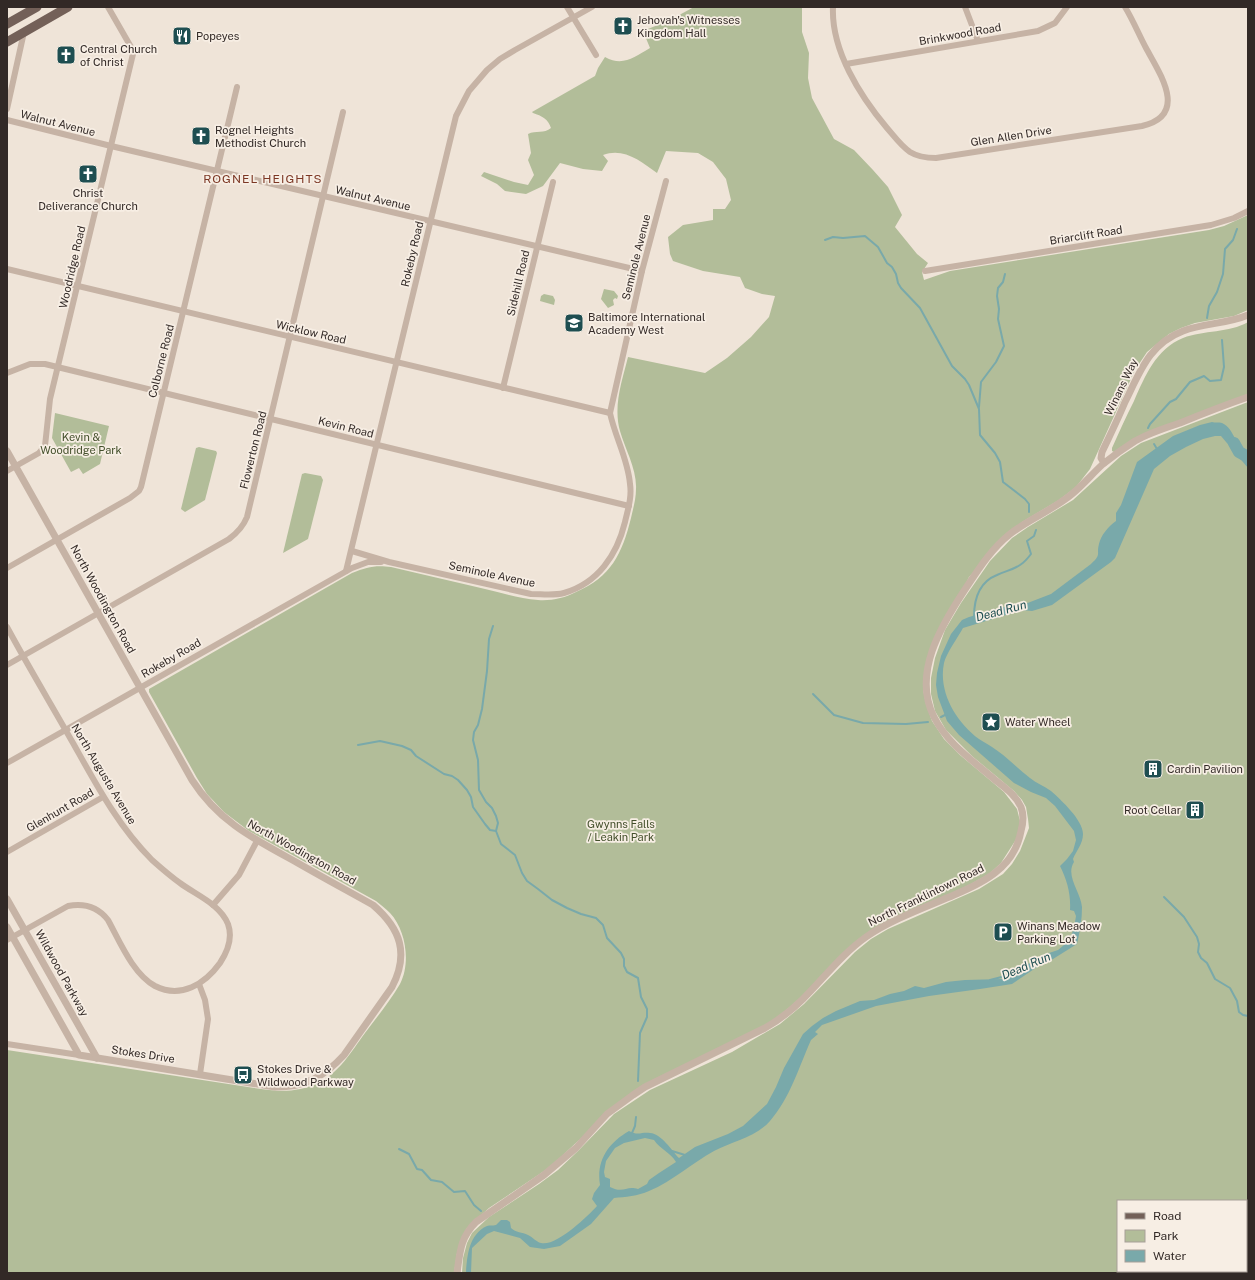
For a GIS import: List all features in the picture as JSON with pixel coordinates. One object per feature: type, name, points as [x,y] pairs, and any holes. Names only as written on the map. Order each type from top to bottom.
[{"type":"main road","points":[[7,24],[37,7]]},
{"type":"main road","points":[[7,42],[68,7]]},
{"type":"street","name":"Woodridge Road","points":[[7,471],[39,453],[45,446],[50,398],[133,54],[131,46],[108,7]]},
{"type":"street","points":[[567,7],[596,55]]},
{"type":"street","name":"Rokeby Road","points":[[346,571],[456,116],[469,90],[487,70],[500,59],[592,7]]},
{"type":"street","name":"Glen Allen Drive","points":[[833,7],[833,25],[835,36],[846,64],[869,106],[894,136],[910,152],[926,158],[936,158],[1142,126],[1155,121],[1164,113],[1168,100],[1167,91],[1165,84],[1125,7]]},
{"type":"street","points":[[965,7],[978,41]]},
{"type":"street","name":"Brinkwood Road","points":[[846,64],[1042,30],[1055,22],[1067,7]]},
{"type":"street","points":[[7,109],[24,32]]},
{"type":"street","name":"Colborne Road","points":[[7,568],[130,498],[139,491],[184,312],[237,87]]},
{"type":"street","name":"Flowerton Road","points":[[7,665],[229,539],[241,529],[247,517],[271,419],[343,112]]},
{"type":"street","name":"Walnut Avenue","points":[[7,120],[111,146],[642,270]]},
{"type":"street","name":"Seminole Avenue","points":[[352,551],[389,562],[531,594],[554,594],[580,586],[594,578],[609,561],[622,532],[631,494],[629,473],[610,414],[642,270],[666,181]]},
{"type":"street","name":"Sidehill Road","points":[[503,388],[536,246],[553,182]]},
{"type":"street","name":"Briarclift Road","points":[[925,271],[1211,225],[1234,218],[1248,211]]},
{"type":"street","name":"Wicklow Road","points":[[7,269],[610,414]]},
{"type":"street","name":"Winans Way","points":[[1106,462],[1102,452],[1146,360],[1157,348],[1168,338],[1183,331],[1248,315]]},
{"type":"street","name":"Kevin Road","points":[[7,374],[23,366],[37,363],[58,367],[629,506]]},
{"type":"street","name":"North Franklintown Road","points":[[457,1273],[460,1247],[468,1230],[486,1214],[544,1175],[576,1148],[607,1114],[645,1087],[777,1021],[801,1001],[843,957],[867,936],[978,884],[995,873],[1006,863],[1015,849],[1021,832],[1023,815],[1021,807],[1011,794],[950,740],[938,724],[930,708],[926,684],[929,662],[934,645],[946,619],[976,572],[998,545],[1023,525],[1064,500],[1106,462],[1136,441],[1153,433],[1248,397]]},
{"type":"street","name":"North Woodington Road","points":[[7,451],[192,780],[205,798],[226,820],[257,841],[373,905],[382,912],[395,931],[400,943],[402,954],[398,975],[392,987],[344,1055],[324,1074],[310,1082],[288,1087],[275,1087]]},
{"type":"street","name":"Rokeby Road","points":[[7,763],[346,571],[368,562],[389,562]]},
{"type":"street","name":"North Augusta Avenue","points":[[7,627],[103,796],[126,830],[152,859],[179,883],[213,905],[225,918],[228,925],[230,941],[228,949],[211,975],[199,984]]},
{"type":"street","name":"Glenhunt Road","points":[[7,852],[103,796]]},
{"type":"street","points":[[213,905],[239,875],[257,841]]},
{"type":"street","name":"Wildwood Parkway","points":[[7,899],[97,1058]]},
{"type":"street","points":[[10,939],[68,906],[84,905],[91,907],[104,915],[135,967],[142,976],[150,982],[162,988],[176,991],[185,990],[199,984],[205,1000],[208,1019],[200,1074]]},
{"type":"street","points":[[7,927],[10,939],[79,1055]]},
{"type":"street","name":"Stokes Drive","points":[[7,1044],[275,1087]]},
{"type":"green space","name":"Gwynns Falls / Leakin Park","points":[[694,7],[802,7],[802,32],[809,53],[808,78],[812,98],[834,139],[854,150],[888,187],[902,215],[895,227],[917,254],[928,263],[922,272],[924,280],[950,271],[1209,230],[1224,226],[1248,215],[1248,310],[1234,316],[1195,323],[1181,328],[1169,334],[1147,352],[1135,370],[1090,469],[1076,487],[1059,500],[1022,522],[969,577],[925,668],[923,689],[932,721],[944,739],[960,755],[1004,792],[1017,809],[1020,821],[1017,838],[1001,863],[989,874],[969,885],[870,931],[777,1018],[751,1034],[643,1087],[578,1141],[550,1167],[489,1208],[467,1228],[457,1253],[454,1273],[7,1273],[7,1050],[261,1089],[276,1091],[297,1090],[318,1083],[338,1068],[350,1055],[388,1003],[400,984],[403,976],[406,957],[403,937],[400,928],[390,913],[376,901],[249,831],[224,812],[207,794],[197,778],[149,692],[149,689],[352,573],[367,568],[376,566],[391,567],[518,597],[538,600],[563,597],[588,586],[606,571],[619,553],[624,543],[635,500],[635,474],[620,431],[617,412],[621,384],[628,357],[705,373],[727,358],[751,337],[769,317],[775,296],[762,294],[745,288],[740,277],[703,271],[673,261],[670,254],[668,237],[683,225],[713,220],[713,209],[725,209],[731,200],[726,179],[713,162],[698,153],[666,151],[657,173],[632,156],[618,153],[603,155],[608,161],[602,171],[583,169],[560,163],[543,186],[526,194],[505,191],[497,184],[481,176],[484,172],[528,185],[534,175],[528,160],[531,153],[528,134],[546,131],[551,128],[544,118],[532,112],[595,76],[605,57],[617,61],[628,60],[650,48],[643,31],[670,20]]},
{"type":"green space","points":[[604,289],[614,291],[618,296],[617,299],[615,298],[613,300],[614,305],[608,308],[601,299]]},
{"type":"green space","points":[[544,294],[553,296],[555,300],[554,305],[540,301],[541,296]]},
{"type":"green space","points":[[1248,322],[1248,394],[1114,452],[1112,451],[1117,436],[1142,382],[1152,364],[1166,349],[1174,343],[1191,335],[1225,330],[1241,326]]},
{"type":"green space","points":[[1248,402],[1248,1273],[462,1273],[463,1258],[467,1243],[472,1233],[489,1217],[558,1170],[614,1114],[650,1090],[732,1052],[780,1024],[804,1004],[855,952],[871,939],[888,929],[979,889],[1003,874],[1012,864],[1020,851],[1029,828],[1026,807],[1014,791],[972,756],[946,730],[935,711],[931,694],[931,678],[935,658],[945,630],[961,603],[990,561],[1012,538],[1073,500],[1121,456],[1141,443]]},
{"type":"green space","name":"Kevin & Woodridge Park","points":[[55,413],[109,426],[100,464],[83,474],[79,468],[71,472],[52,438]]},
{"type":"green space","points":[[199,447],[216,451],[217,453],[205,500],[185,512],[181,509],[196,448]]},
{"type":"green space","points":[[305,473],[321,476],[323,480],[308,539],[283,553],[302,474]]},
{"type":"water","name":"Dead Run","points":[[1212,422],[1222,423],[1226,426],[1233,434],[1244,455],[1248,459],[1248,468],[1221,436],[1203,439],[1170,456],[1154,469],[1115,558],[1111,562],[1052,605],[1032,611],[1022,610],[963,628],[944,663],[943,674],[946,695],[956,715],[963,724],[979,739],[1002,754],[1032,780],[1051,791],[1076,817],[1082,829],[1083,838],[1073,859],[1074,862],[1071,873],[1082,907],[1081,926],[1077,944],[1053,959],[1043,963],[1012,984],[929,996],[876,1006],[822,1025],[815,1032],[818,1034],[811,1040],[794,1082],[777,1112],[770,1121],[758,1131],[721,1147],[658,1187],[645,1193],[614,1198],[591,1224],[560,1246],[544,1249],[530,1247],[520,1238],[494,1231],[487,1234],[472,1248],[471,1273],[466,1273],[470,1246],[476,1234],[487,1226],[496,1225],[501,1220],[507,1220],[510,1222],[511,1228],[515,1231],[528,1235],[541,1243],[547,1243],[563,1236],[587,1217],[597,1206],[592,1199],[594,1193],[600,1185],[600,1168],[605,1154],[615,1141],[629,1131],[637,1134],[650,1133],[658,1136],[679,1158],[695,1147],[728,1134],[743,1126],[767,1104],[784,1068],[803,1034],[823,1018],[860,1001],[874,1000],[915,986],[924,988],[946,982],[1003,979],[1043,955],[1058,950],[1064,945],[1071,936],[1076,916],[1074,911],[1070,910],[1068,887],[1060,866],[1073,851],[1076,840],[1074,831],[1055,806],[1046,798],[1014,783],[959,735],[947,721],[938,697],[936,685],[941,656],[951,634],[962,620],[1008,606],[1025,604],[1051,594],[1091,564],[1098,556],[1098,548],[1103,534],[1116,521],[1116,513],[1121,505],[1137,462],[1173,436],[1200,425]],"holes":[[[645,1138],[654,1140],[676,1162],[638,1189],[631,1188],[619,1190],[610,1187],[610,1179],[605,1177],[604,1172],[606,1161],[615,1148],[624,1143]]]},
{"type":"waterway","points":[[1207,318],[1209,306],[1217,292],[1223,274],[1225,249],[1233,240],[1237,229]]},
{"type":"waterway","points":[[825,240],[833,237],[843,238],[865,236],[878,247],[887,263],[892,267],[896,274],[901,288],[920,308],[952,366],[969,385],[979,409],[980,435],[995,453],[1000,462],[1003,482],[1025,499],[1029,504],[1029,512]]},
{"type":"waterway","points":[[979,407],[981,382],[996,362],[1004,346],[998,319],[999,309],[997,296],[998,288],[1003,282],[1005,274]]},
{"type":"waterway","points":[[1148,428],[1170,402],[1176,399],[1190,382],[1204,376],[1210,381],[1221,380],[1224,367],[1222,340]]},
{"type":"waterway","name":"Dead Run","points":[[1234,443],[1239,452],[1248,457]]},
{"type":"waterway","name":"Dead Run","points":[[1154,444],[1157,449]]},
{"type":"waterway","points":[[974,617],[975,604],[982,587],[991,578],[1017,567],[1026,560],[1031,554],[1027,541],[1034,536],[1036,530]]},
{"type":"waterway","points":[[493,626],[489,639],[482,709],[478,725],[474,732],[473,740],[478,760],[479,790],[496,816],[498,823],[496,831],[501,844],[515,855],[527,881],[552,900],[581,914],[596,918],[603,925],[607,938],[621,953],[627,972],[638,978],[641,997],[647,1009],[647,1017],[640,1033],[638,1081]]},
{"type":"waterway","points":[[813,694],[834,715],[863,723],[906,724],[928,722]]},
{"type":"waterway","points":[[941,717],[947,714]]},
{"type":"waterway","points":[[358,745],[380,741],[402,746],[411,750],[416,756],[444,774],[452,776],[458,780],[467,790],[471,797],[473,807],[485,824],[490,830],[496,831]]},
{"type":"waterway","points":[[1164,897],[1184,917],[1197,937],[1199,944],[1198,952],[1201,958],[1207,963],[1215,979],[1230,988],[1237,1001],[1239,1012],[1248,1016]]},
{"type":"waterway","name":"Dead Run","points":[[990,980],[1013,974]]},
{"type":"waterway","points":[[632,1133],[635,1126],[636,1117]]},
{"type":"waterway","points":[[399,1149],[409,1154],[417,1169],[422,1170],[431,1180],[442,1182],[454,1192],[465,1191],[474,1205],[481,1211]]},
{"type":"waterway","name":"Dead Run","points":[[672,1151],[685,1155]]},
{"type":"place","name":"Jehovah's Witnesses Kingdom Hall","points":[[623,26]]},
{"type":"place","name":"Popeyes","points":[[182,36]]},
{"type":"place","name":"Central Church of Christ","points":[[66,55]]},
{"type":"place","name":"Rognel Heights Methodist Church","points":[[201,136]]},
{"type":"place","name":"Christ Deliverance Church","points":[[88,174]]},
{"type":"place","name":"Baltimore International Academy West","points":[[574,323]]},
{"type":"place","name":"Water Wheel","points":[[991,722]]},
{"type":"place","name":"Cardin Pavilion","points":[[1153,769]]},
{"type":"place","name":"Root Cellar","points":[[1195,810]]},
{"type":"place","name":"Winans Meadow Parking Lot","points":[[1003,932]]},
{"type":"place","name":"Stokes Drive & Wildwood Parkway","points":[[243,1075]]},
{"type":"district","name":"ROGNEL HEIGHTS","points":[[263,179]]}]
